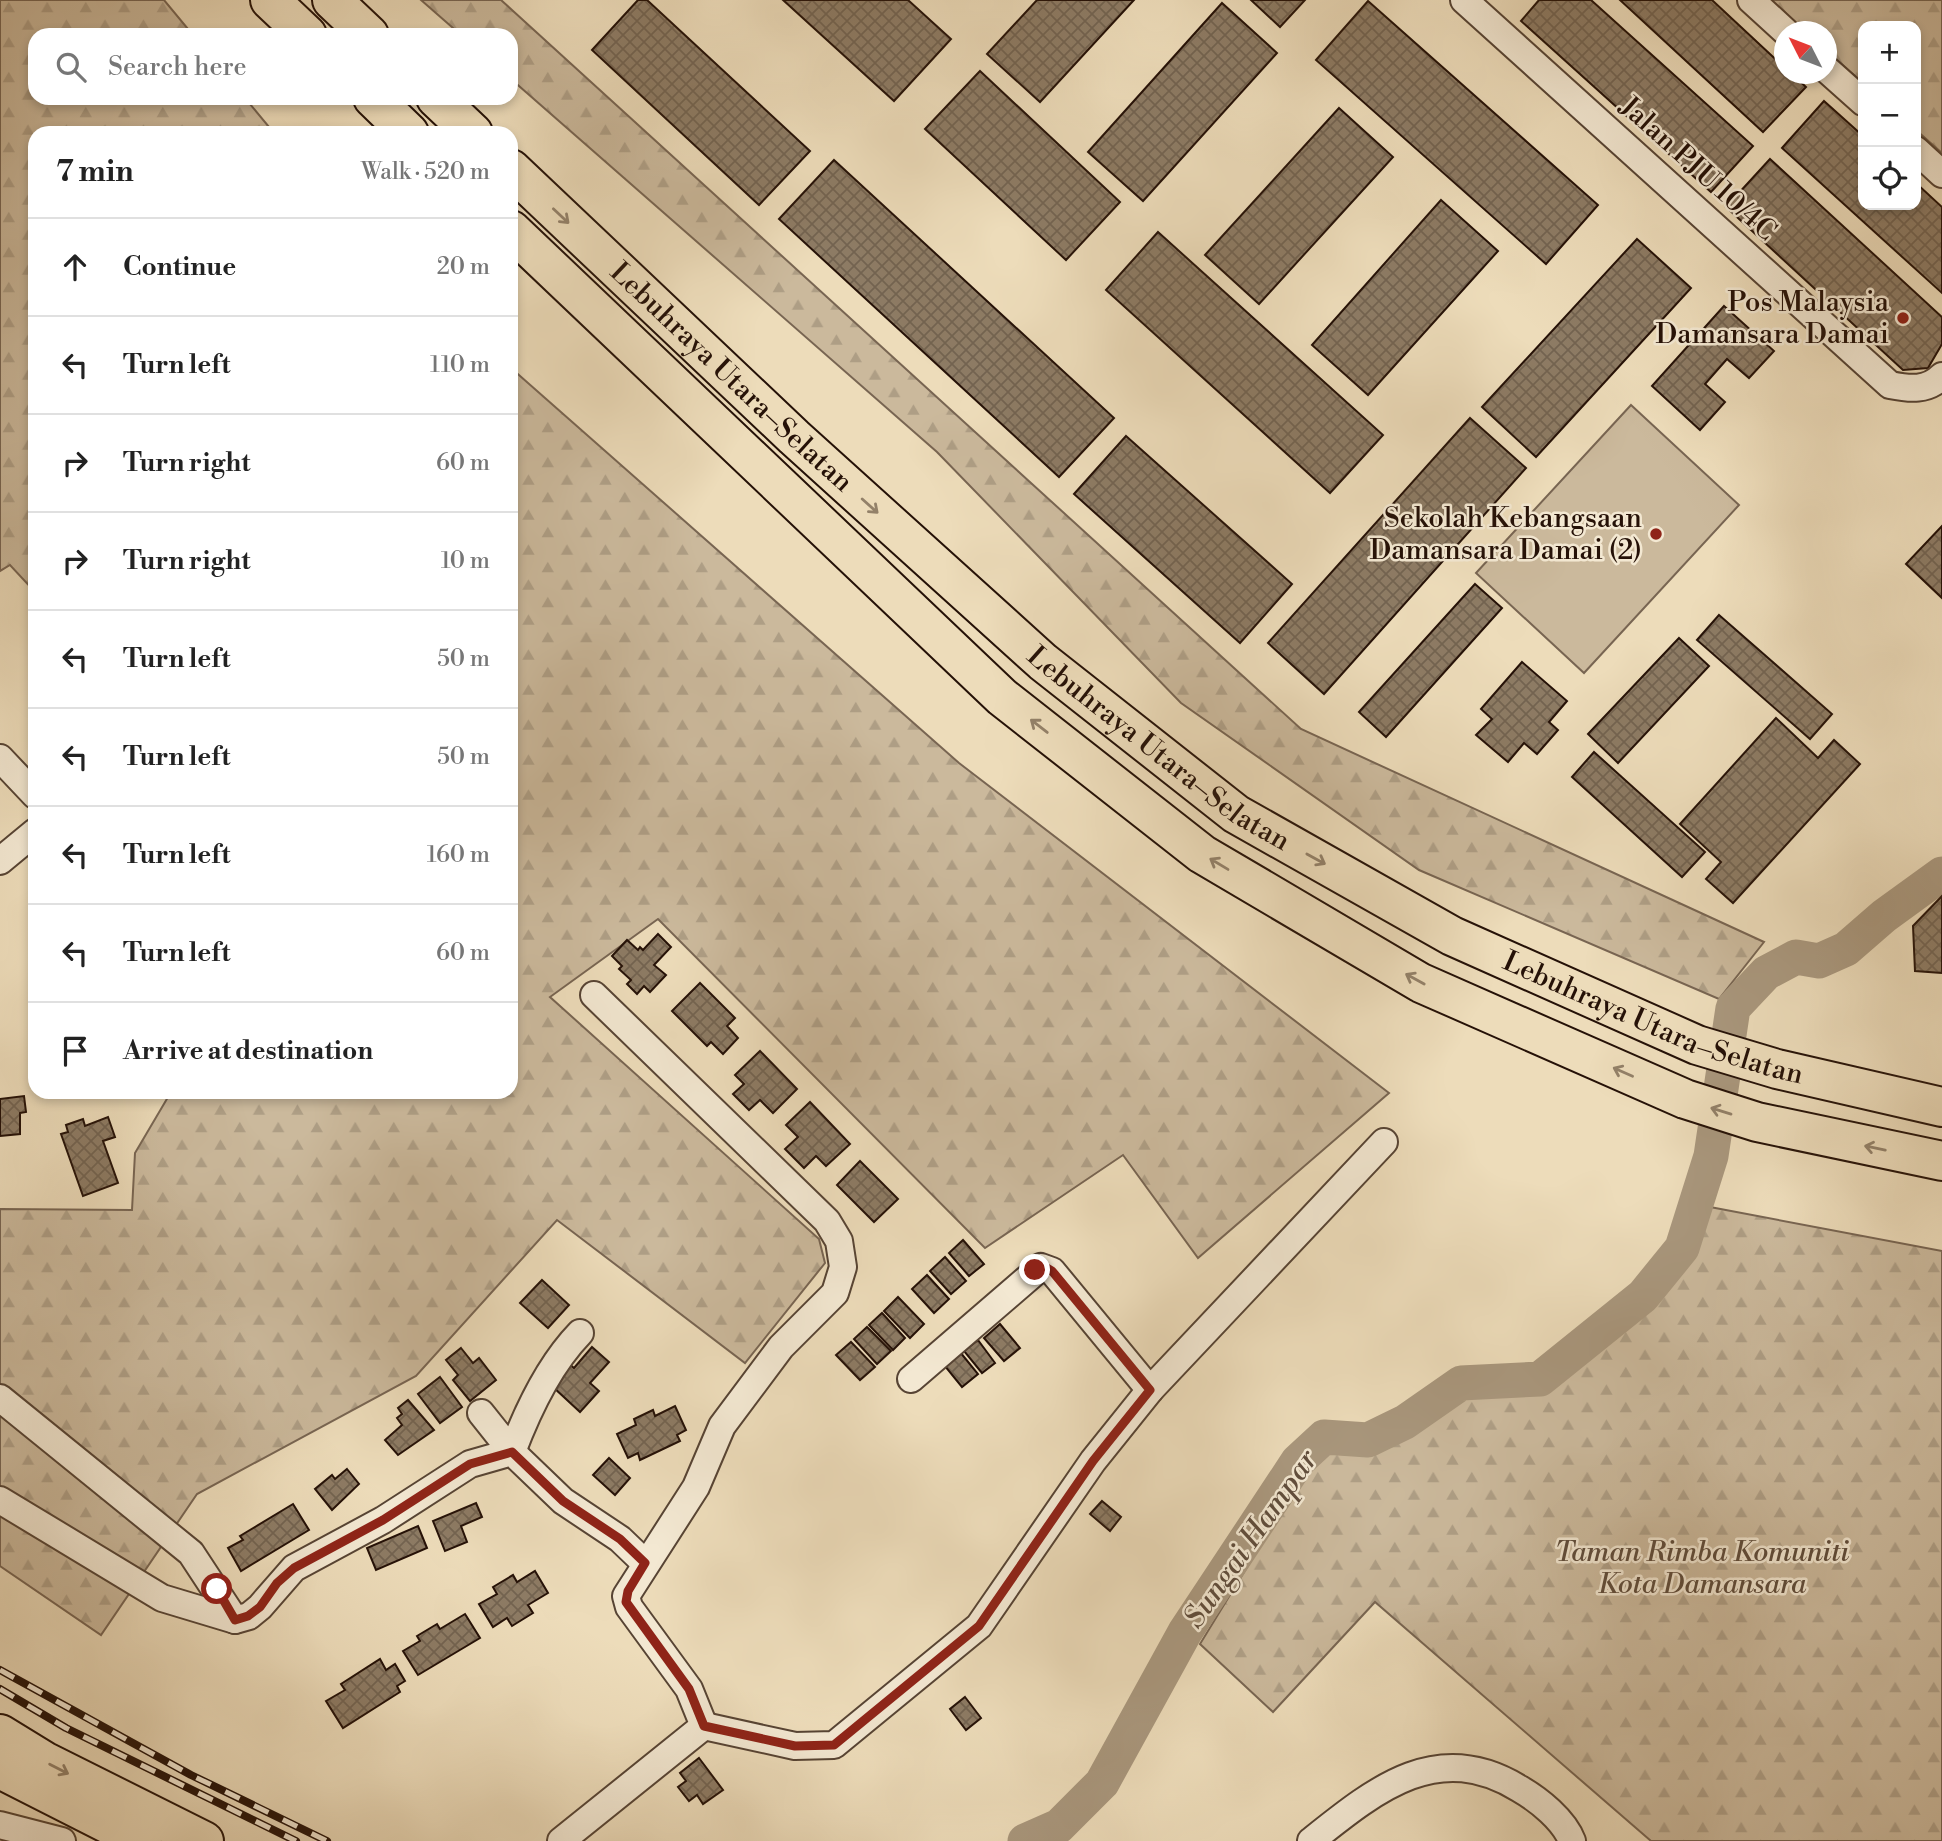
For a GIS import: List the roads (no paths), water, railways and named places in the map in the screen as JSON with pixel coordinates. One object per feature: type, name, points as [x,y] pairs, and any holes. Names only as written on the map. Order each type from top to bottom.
[{"type":"highway","points":[[270,0],[300,28]]},
{"type":"highway","points":[[332,0],[362,28]]},
{"type":"highway","points":[[380,105],[403,126]]},
{"type":"highway","points":[[443,105],[465,126]]},
{"type":"highway","name":"Lebuhraya Utara–Selatan","points":[[518,176],[793,437],[1042,662],[1236,814],[1452,936],[1697,1045],[1777,1069],[1942,1107]]},
{"type":"highway","name":"Lebuhraya Utara–Selatan","points":[[518,237],[1002,697],[1202,853],[1421,983],[1685,1099],[1757,1122],[1942,1160]]},
{"type":"highway","points":[[0,1734],[56,1768],[204,1841]]},
{"type":"highway","points":[[0,1769],[38,1791],[142,1841]]},
{"type":"highway","points":[[0,1786],[38,1791]]},
{"type":"street","points":[[1751,0],[1774,21]]},
{"type":"street","name":"Jalan PJU 10/4C","points":[[1481,5],[1890,385],[1909,389],[1933,386],[1942,376]]},
{"type":"street","points":[[1837,79],[1858,98]]},
{"type":"street","points":[[1921,155],[1942,174]]},
{"type":"street","points":[[0,758],[28,788]]},
{"type":"street","points":[[0,861],[28,838]]},
{"type":"street","points":[[594,995],[827,1221],[839,1241],[844,1267],[835,1293],[781,1347],[722,1426],[695,1487],[628,1591],[626,1602],[689,1689],[704,1726]]},
{"type":"street","points":[[704,1726],[795,1746],[834,1745],[979,1626],[1093,1461],[1150,1390],[1384,1142]]},
{"type":"street","points":[[911,1379],[1041,1268],[1052,1271],[1150,1390]]},
{"type":"street","points":[[512,1452],[525,1419],[544,1385],[580,1334]]},
{"type":"street","points":[[0,1398],[191,1553],[235,1620]]},
{"type":"street","points":[[481,1413],[512,1452],[563,1501],[620,1539],[645,1563]]},
{"type":"street","points":[[0,1500],[162,1598],[235,1620],[248,1616],[260,1607],[277,1583],[294,1568],[383,1520],[470,1464],[512,1452]]},
{"type":"street","points":[[561,1841],[704,1726]]},
{"type":"street","points":[[1311,1841],[1395,1780],[1438,1768],[1474,1767],[1508,1781],[1535,1798],[1572,1841]]},
{"type":"street","points":[[0,1825],[62,1841]]},
{"type":"waterway","name":"Sungai Hampar","points":[[1025,1841],[1059,1826],[1102,1783],[1185,1632],[1298,1461],[1324,1437],[1368,1440],[1405,1422],[1461,1383],[1540,1379],[1643,1296],[1682,1248],[1711,1156],[1733,1008],[1766,973],[1796,957],[1819,961],[1846,949],[1884,916],[1942,874]]},
{"type":"railway","points":[[0,1670],[191,1775],[327,1841]]},
{"type":"railway","points":[[0,1689],[66,1728],[296,1841]]},
{"type":"place","name":"Pos Malaysia Damansara Damai","points":[[1903,318]]},
{"type":"place","name":"Sekolah Kebangsaan Damansara Damai (2)","points":[[1656,534]]},
{"type":"park label","name":"Taman Rimba Komuniti Kota Damansara","points":[[1702,1568]]}]
